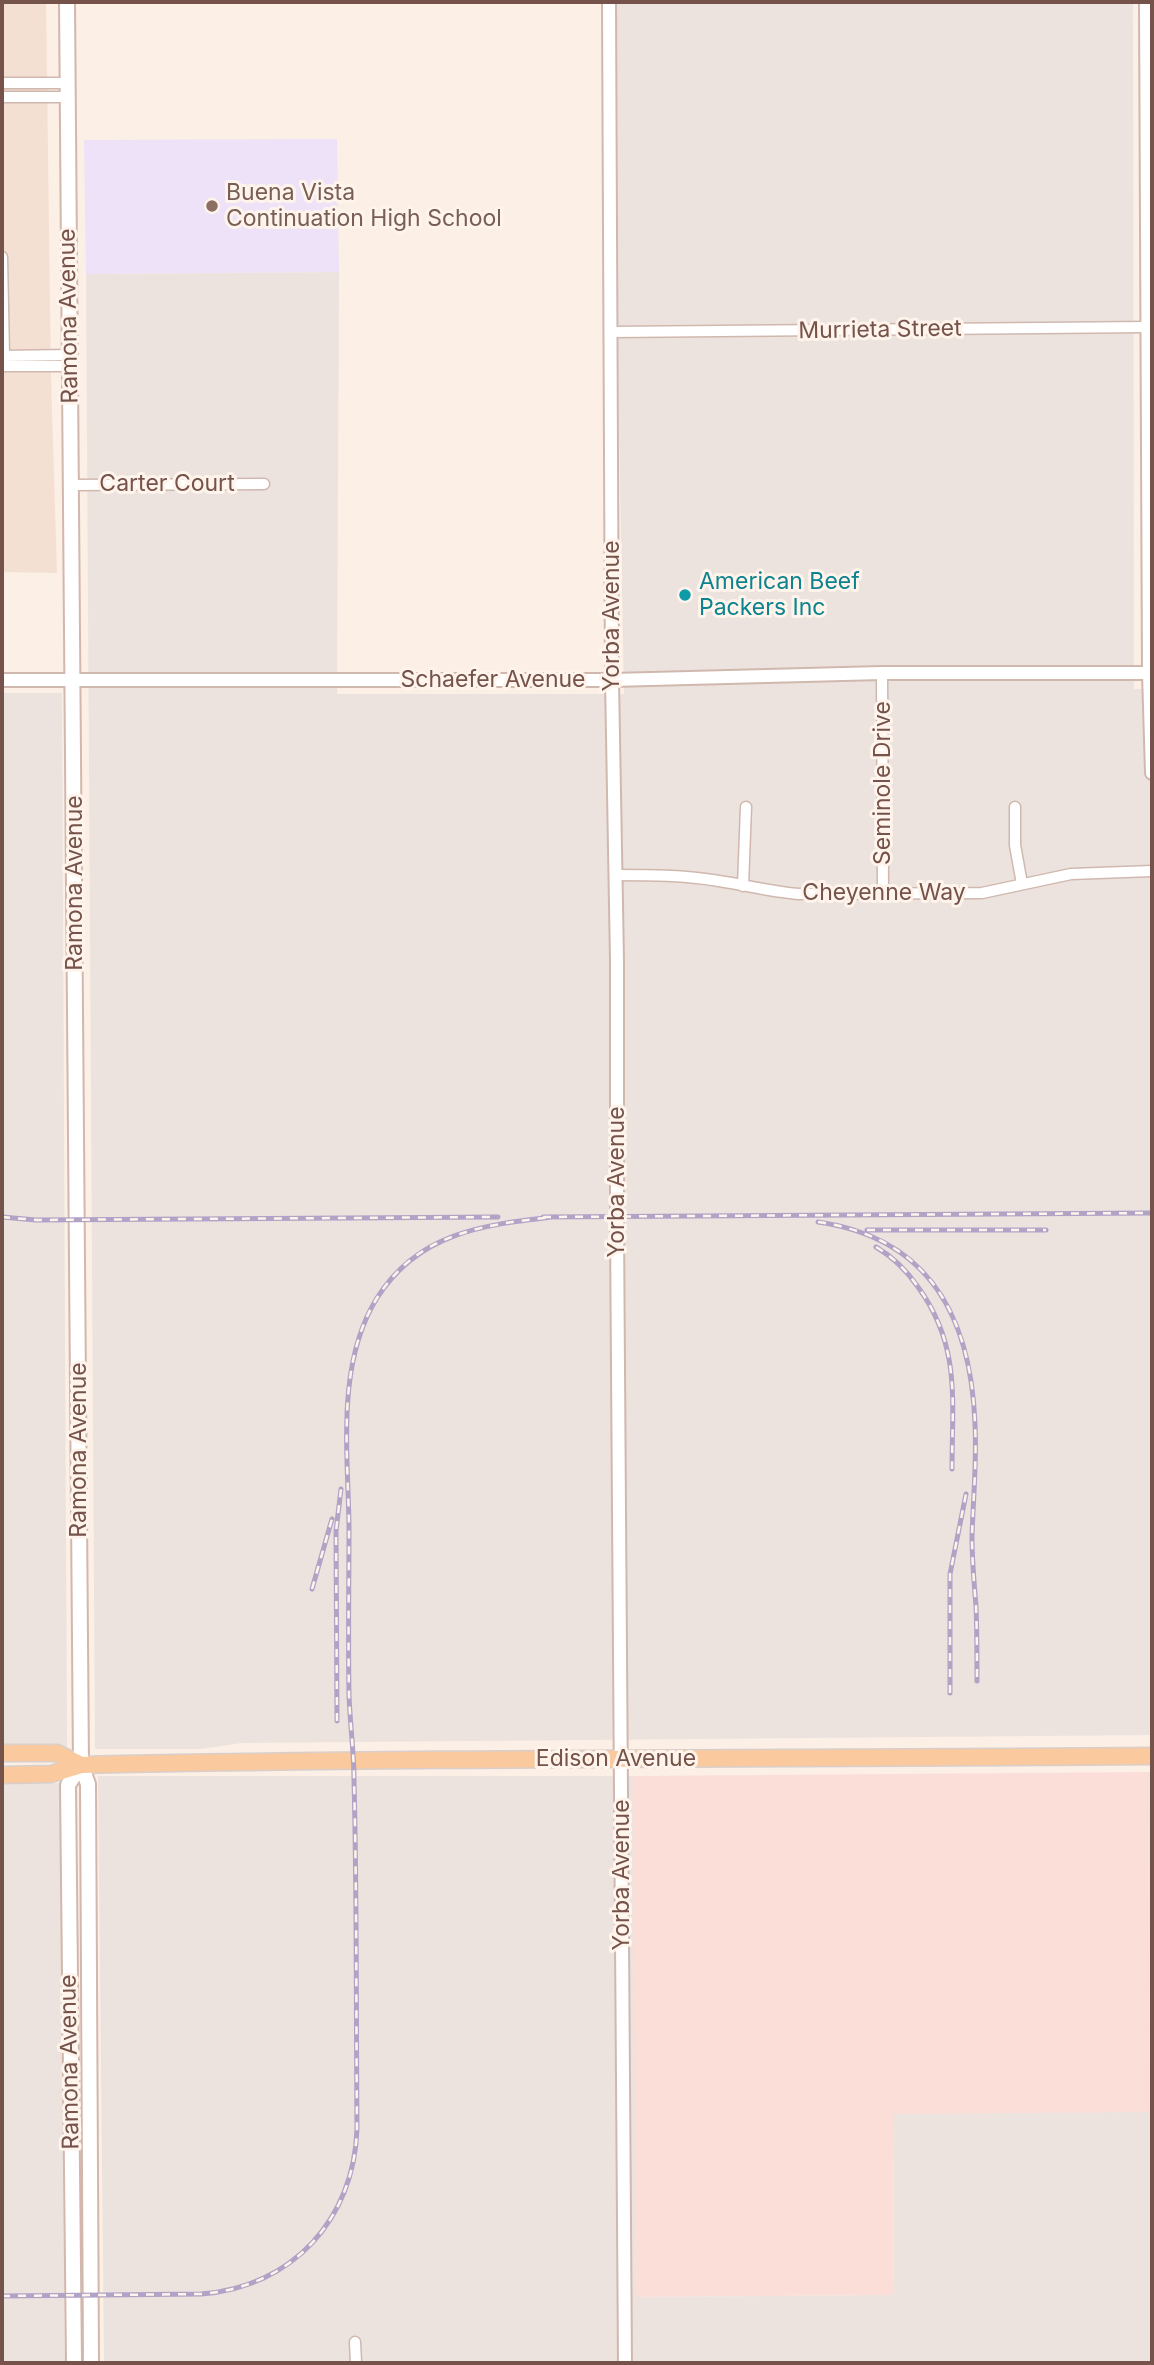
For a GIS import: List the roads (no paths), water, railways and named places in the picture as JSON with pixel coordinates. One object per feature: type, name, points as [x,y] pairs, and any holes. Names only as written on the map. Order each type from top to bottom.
[{"type":"main road","name":"Ramona Avenue","points":[[66,2],[81,1765],[88,1784],[91,2363]]},
{"type":"main road","name":"Edison Avenue","points":[[2,1753],[57,1753],[81,1765]]},
{"type":"main road","name":"Edison Avenue","points":[[2,1774],[51,1774],[81,1765],[354,1759],[1152,1756]]},
{"type":"main road","name":"Ramona Avenue","points":[[74,2363],[68,1785],[81,1765]]},
{"type":"street","name":"Yorba Avenue","points":[[609,2],[612,680],[618,961],[617,1226],[625,2363]]},
{"type":"street","points":[[1146,2],[1152,773]]},
{"type":"street","points":[[2,83],[68,90]]},
{"type":"street","points":[[2,97],[68,90]]},
{"type":"street","points":[[2,257],[2,360],[70,360]]},
{"type":"street","name":"Murrieta Street","points":[[612,332],[1149,327]]},
{"type":"street","name":"Carter Court","points":[[71,485],[264,484]]},
{"type":"street","name":"Schaefer Avenue","points":[[2,680],[612,680],[882,673],[1150,673]]},
{"type":"street","name":"Seminole Drive","points":[[882,673],[883,893]]},
{"type":"street","points":[[743,886],[746,807]]},
{"type":"street","points":[[1015,807],[1015,845],[1022,884]]},
{"type":"street","name":"Cheyenne Way","points":[[615,875],[673,875],[800,894],[982,893],[1072,874],[1152,871]]},
{"type":"street","points":[[355,2343],[356,2363]]},
{"type":"railway","points":[[543,1217],[1152,1213]]},
{"type":"railway","points":[[2,1217],[36,1220],[498,1217]]},
{"type":"railway","points":[[2,2296],[201,2294],[234,2289],[264,2278],[290,2262],[312,2243],[331,2219],[344,2192],[353,2162],[357,2129],[355,1824],[349,1695],[347,1439],[347,1409],[355,1351],[377,1298],[393,1276],[412,1259],[432,1246],[477,1229],[552,1217]]},
{"type":"railway","points":[[818,1222],[857,1231],[890,1246],[916,1265],[937,1290],[953,1318],[965,1350],[972,1386],[975,1424],[972,1537],[977,1681]]},
{"type":"railway","points":[[867,1230],[1046,1230]]},
{"type":"railway","points":[[876,1247],[894,1260],[914,1281],[932,1309],[941,1331],[948,1352],[953,1397],[952,1469]]},
{"type":"railway","points":[[337,1721],[336,1531],[341,1489]]},
{"type":"railway","points":[[950,1693],[950,1574],[966,1494]]},
{"type":"railway","points":[[312,1589],[332,1519]]},
{"type":"place","name":"Buena Vista Continuation High School","points":[[212,206]]},
{"type":"place","name":"American Beef Packers Inc","points":[[685,595]]}]
